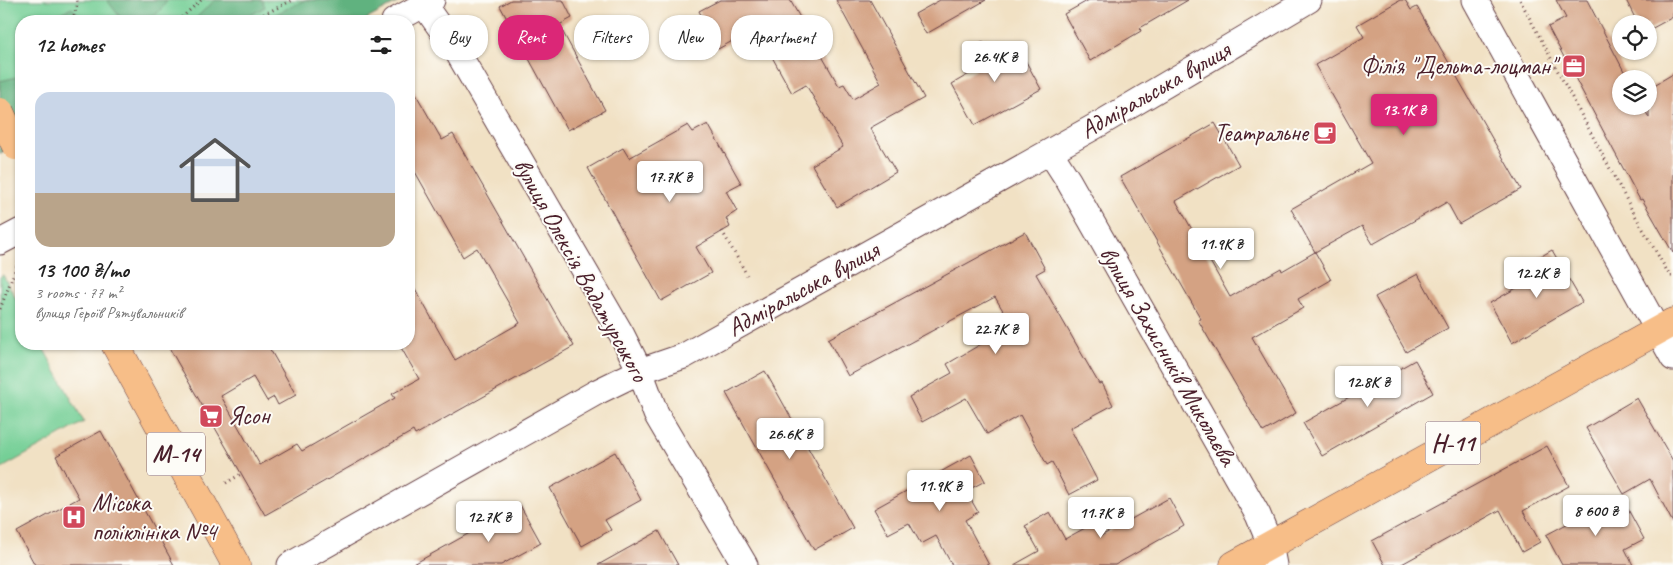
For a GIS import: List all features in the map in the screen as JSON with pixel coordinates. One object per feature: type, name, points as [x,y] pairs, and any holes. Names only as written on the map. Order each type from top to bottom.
[{"type":"main road","points":[[0,112],[15,142]]},
{"type":"main road","name":"Н-11","points":[[1234,565],[1272,555],[1665,326]]},
{"type":"main road","name":"М-14","points":[[118,350],[236,565]]},
{"type":"street","name":"Адміральська вулиця","points":[[290,565],[588,397],[640,371],[684,356],[1050,152],[1309,0]]},
{"type":"street","points":[[1475,0],[1665,326],[1673,358]]},
{"type":"street","points":[[405,15],[428,2]]},
{"type":"street","name":"вулиця Олексія Вадатурського","points":[[428,2],[622,335],[640,371],[656,414],[745,565]]},
{"type":"street","name":"вулиця Захисників Миколаєва","points":[[1050,152],[1068,180],[1258,515],[1272,555]]},
{"type":"street","points":[[0,242],[15,233]]},
{"type":"path","points":[[74,15],[77,0]]},
{"type":"path","points":[[185,15],[201,0]]},
{"type":"path","points":[[262,15],[293,0]]},
{"type":"path","points":[[1520,0],[1632,210],[1670,276],[1673,276]]},
{"type":"path","points":[[722,231],[747,276]]},
{"type":"path","points":[[0,309],[15,270]]},
{"type":"path","points":[[226,483],[241,474]]},
{"type":"green space","points":[[0,0],[402,0],[374,15],[15,15],[15,145],[0,154]]},
{"type":"green space","points":[[107,0],[168,0],[156,15],[118,15]]},
{"type":"green space","points":[[215,0],[262,0],[265,7],[251,15],[199,15]]},
{"type":"green space","points":[[305,0],[402,0],[374,15],[274,15]]},
{"type":"green space","points":[[72,8],[80,15],[55,15]]},
{"type":"green space","points":[[15,77],[15,144],[0,153],[0,81]]},
{"type":"green space","points":[[3,275],[15,297],[15,350],[44,350],[84,422],[0,469],[0,277]]},
{"type":"building","points":[[511,0],[563,0],[572,18],[564,22],[564,15],[505,15],[500,6]]},
{"type":"building","points":[[720,0],[790,0],[799,15],[731,15],[731,42],[721,47],[721,15],[701,15],[699,11]]},
{"type":"building","points":[[836,0],[870,0],[924,98],[870,128],[896,172],[837,207],[812,165],[843,147],[806,85],[792,93],[774,60],[824,60],[839,86],[844,84],[853,99],[881,83]]},
{"type":"building","points":[[940,0],[986,0],[926,34],[915,14]]},
{"type":"building","points":[[1089,0],[1188,0],[1140,28],[1141,31],[1090,61],[1064,14]]},
{"type":"building","points":[[1400,0],[1405,0],[1411,10],[1417,7],[1521,189],[1459,224],[1447,202],[1373,244],[1362,226],[1315,252],[1291,209],[1371,163],[1315,65],[1364,37],[1357,25]]},
{"type":"building","points":[[1556,0],[1587,0],[1612,48],[1612,60],[1618,60],[1623,70],[1612,70],[1612,115],[1648,115],[1649,118],[1649,115],[1657,115],[1657,83],[1673,74],[1673,253],[1642,199],[1640,200],[1548,27],[1566,18]]},
{"type":"building","points":[[1626,0],[1673,0],[1673,17],[1657,26],[1657,15],[1634,15]]},
{"type":"building","points":[[564,34],[574,53],[574,60],[578,60],[605,110],[568,130],[530,60],[564,60]]},
{"type":"building","points":[[983,42],[993,61],[1018,47],[1041,89],[975,125],[952,84],[976,70],[966,51]]},
{"type":"building","points":[[415,93],[442,140],[453,134],[574,346],[415,435],[413,431],[265,515],[170,350],[270,350],[296,395],[278,405],[274,397],[267,401],[253,377],[221,396],[260,465],[297,444],[302,451],[395,398],[392,394],[419,379],[402,350],[415,350],[415,289],[455,360],[520,323],[477,248],[463,257],[415,172]]},
{"type":"building","points":[[1215,123],[1239,165],[1176,201],[1230,297],[1281,268],[1282,271],[1315,252],[1331,280],[1298,299],[1303,308],[1252,337],[1296,413],[1263,432],[1198,320],[1201,319],[1120,177]]},
{"type":"building","points":[[708,124],[741,183],[726,191],[737,211],[726,218],[730,227],[696,247],[711,273],[661,301],[588,168],[623,148],[629,158],[688,125],[693,132]]},
{"type":"building","points":[[1025,232],[1045,269],[1036,274],[1099,384],[1102,383],[1113,405],[1070,428],[1097,480],[1069,495],[1052,462],[1047,465],[1020,415],[987,434],[966,398],[922,422],[909,397],[952,373],[947,364],[1012,326],[995,297],[848,376],[828,339]]},
{"type":"building","points":[[1552,250],[1582,302],[1512,343],[1490,303],[1534,278],[1526,265]]},
{"type":"building","points":[[1418,274],[1448,328],[1406,352],[1375,297]]},
{"type":"building","points":[[1415,360],[1433,393],[1322,456],[1303,423]]},
{"type":"building","points":[[765,371],[853,528],[814,550],[726,393]]},
{"type":"building","points":[[1637,398],[1673,461],[1673,523],[1650,479],[1624,494],[1586,428]]},
{"type":"building","name":"Міська поліклініка №4","points":[[101,431],[174,565],[35,565],[17,532],[79,498],[56,456]]},
{"type":"building","points":[[1547,446],[1569,486],[1523,511],[1540,542],[1522,552],[1500,510],[1400,565],[1385,565],[1372,541]]},
{"type":"building","points":[[615,452],[641,500],[605,520],[611,530],[582,546],[550,488]]},
{"type":"building","points":[[971,455],[985,481],[966,491],[978,512],[965,520],[989,565],[952,565],[936,536],[921,544],[909,523],[888,534],[874,509]]},
{"type":"building","points":[[1169,498],[1184,526],[1115,565],[1014,565],[1039,551],[1025,526],[1050,512],[1065,539],[1094,523],[1101,536]]},
{"type":"building","points":[[1585,499],[1595,518],[1624,502],[1644,539],[1625,549],[1633,565],[1562,565],[1546,535],[1576,519],[1570,507]]},
{"type":"building","points":[[520,505],[541,543],[501,565],[412,565]]},
{"type":"building","points":[[659,531],[678,565],[598,565]]},
{"type":"place","name":"Філія \"Дельта-лоцман\"","points":[[1574,66]]},
{"type":"place","name":"Театральне","points":[[1325,133]]},
{"type":"place","name":"Ясон","points":[[211,416]]},
{"type":"place","name":"Міська поліклініка №4","points":[[74,517]]}]
